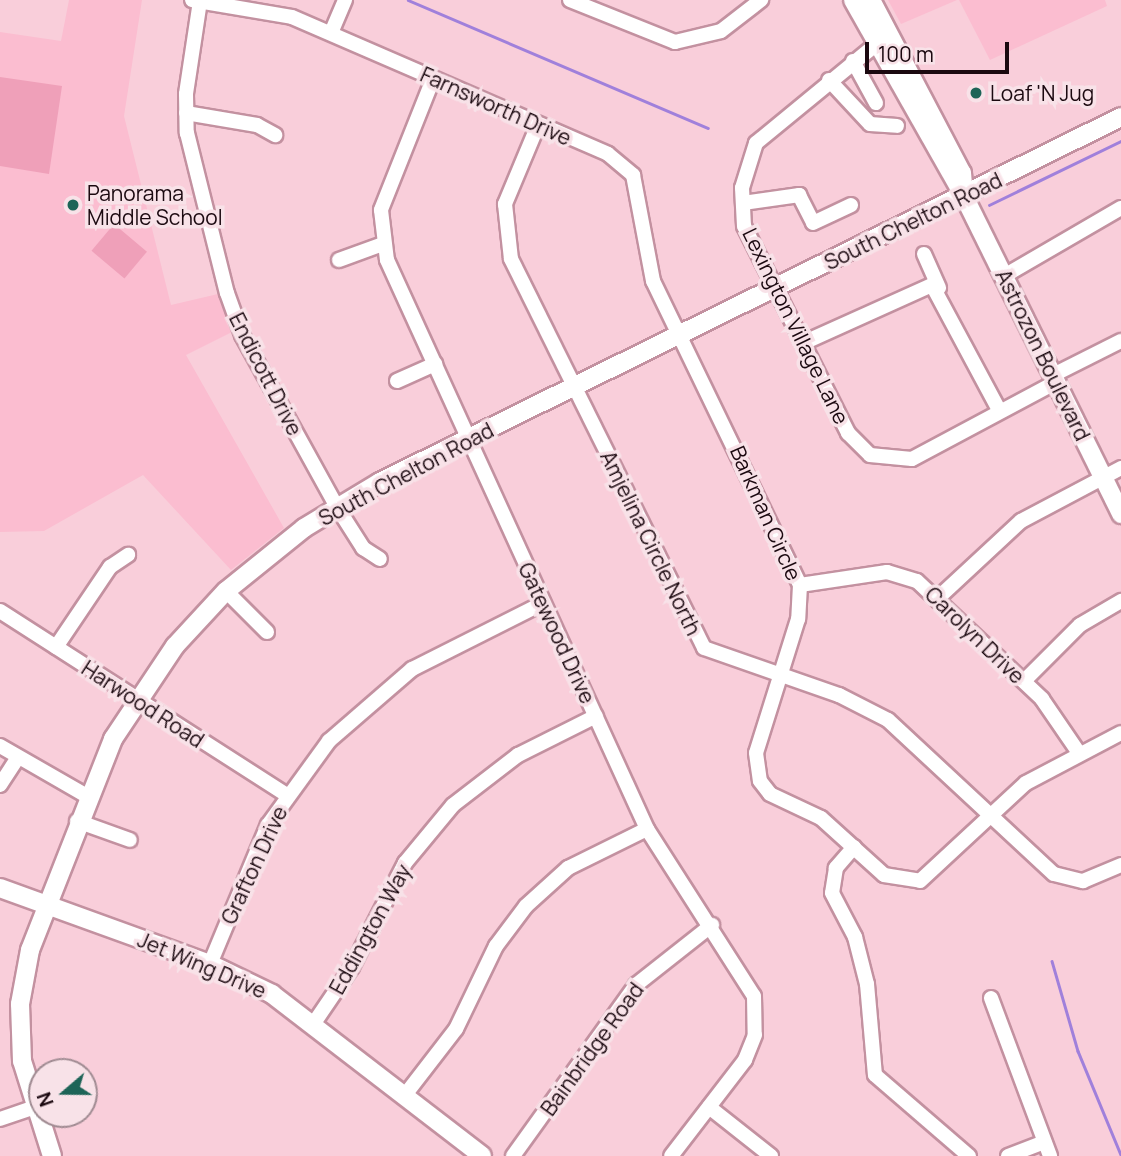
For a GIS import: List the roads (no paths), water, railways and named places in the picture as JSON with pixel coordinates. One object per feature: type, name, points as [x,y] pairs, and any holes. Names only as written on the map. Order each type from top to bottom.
[{"type":"main road","name":"Astrozon Boulevard","points":[[853,0],[964,196],[1121,514]]},
{"type":"main road","name":"Astrozon Boulevard","points":[[871,0],[962,173],[964,196]]},
{"type":"main road","name":"South Chelton Road","points":[[28,1084],[22,1061],[20,1004],[47,905],[87,796],[137,702],[176,646],[226,591],[337,507],[1121,117]]},
{"type":"main road","name":"Jet Wing Drive","points":[[0,888],[210,964],[314,1023],[482,1156]]},
{"type":"main road","name":"South Chelton Road","points":[[42,1128],[52,1156]]},
{"type":"street","points":[[331,33],[345,0]]},
{"type":"street","points":[[570,0],[675,42],[706,39],[761,0]]},
{"type":"street","name":"Farnsworth Drive","points":[[196,1],[270,12],[331,33],[608,154],[633,174],[643,254],[680,335]]},
{"type":"street","name":"Endicott Drive","points":[[196,1],[186,113],[234,314],[337,507],[363,548],[380,559]]},
{"type":"street","name":"Lexington Village Lane","points":[[879,42],[829,80],[756,143],[744,172],[744,226],[848,433],[881,459],[919,456],[1121,341]]},
{"type":"street","points":[[853,61],[876,103]]},
{"type":"street","name":"Gatewood Drive","points":[[433,79],[387,190],[383,244],[647,829],[748,981],[756,1021],[745,1060],[671,1156]]},
{"type":"street","points":[[829,80],[870,124],[897,126]]},
{"type":"street","points":[[186,113],[257,125],[275,135]]},
{"type":"street","name":"Amjelina Circle North","points":[[538,125],[505,204],[506,239],[574,387],[699,640],[718,656],[781,676],[888,720],[1063,878],[1094,878],[1121,864]]},
{"type":"street","points":[[743,203],[799,195],[813,223],[851,205]]},
{"type":"street","points":[[1004,276],[1121,208]]},
{"type":"street","points":[[339,260],[383,244]]},
{"type":"street","points":[[924,254],[999,410]]},
{"type":"street","points":[[803,343],[917,288],[939,288]]},
{"type":"street","name":"Barkman Circle","points":[[680,335],[800,585],[798,619],[756,753],[760,781],[779,800],[821,818],[892,880],[920,881],[1026,783],[1121,733]]},
{"type":"street","points":[[397,381],[435,364]]},
{"type":"street","points":[[938,598],[1007,531],[1121,468]]},
{"type":"street","points":[[56,647],[110,567],[128,555]]},
{"type":"street","name":"Carolyn Drive","points":[[800,585],[887,572],[908,575],[938,598],[1024,681],[1057,716],[1079,754]]},
{"type":"street","points":[[226,591],[267,632]]},
{"type":"street","points":[[1024,681],[1080,625],[1121,601]]},
{"type":"street","name":"Grafton Drive","points":[[210,964],[248,867],[287,795],[329,741],[393,683],[446,649],[543,603]]},
{"type":"street","name":"Harwood Road","points":[[0,611],[137,702],[287,795]]},
{"type":"street","name":"Eddington Way","points":[[314,1023],[352,967],[405,863],[453,805],[518,755],[596,716]]},
{"type":"street","points":[[0,746],[87,796]]},
{"type":"street","points":[[0,785],[19,758]]},
{"type":"street","points":[[77,821],[130,840]]},
{"type":"street","points":[[405,1095],[456,1029],[496,946],[526,906],[576,863],[647,829]]},
{"type":"street","points":[[853,847],[836,868],[832,893],[855,937],[867,984],[875,1075],[969,1156]]},
{"type":"street","name":"Bainbridge Road","points":[[513,1156],[636,985],[712,925]]},
{"type":"street","points":[[991,999],[1047,1149],[1008,1156]]},
{"type":"street","points":[[709,1107],[771,1156]]},
{"type":"street","points":[[0,1119],[28,1109]]},
{"type":"waterway","points":[[408,0],[708,128]]},
{"type":"waterway","points":[[989,205],[1121,141]]},
{"type":"waterway","points":[[1052,961],[1078,1051],[1121,1155]]},
{"type":"place","name":"Loaf 'N Jug","points":[[976,93]]},
{"type":"place","name":"Panorama Middle School","points":[[73,205]]}]
